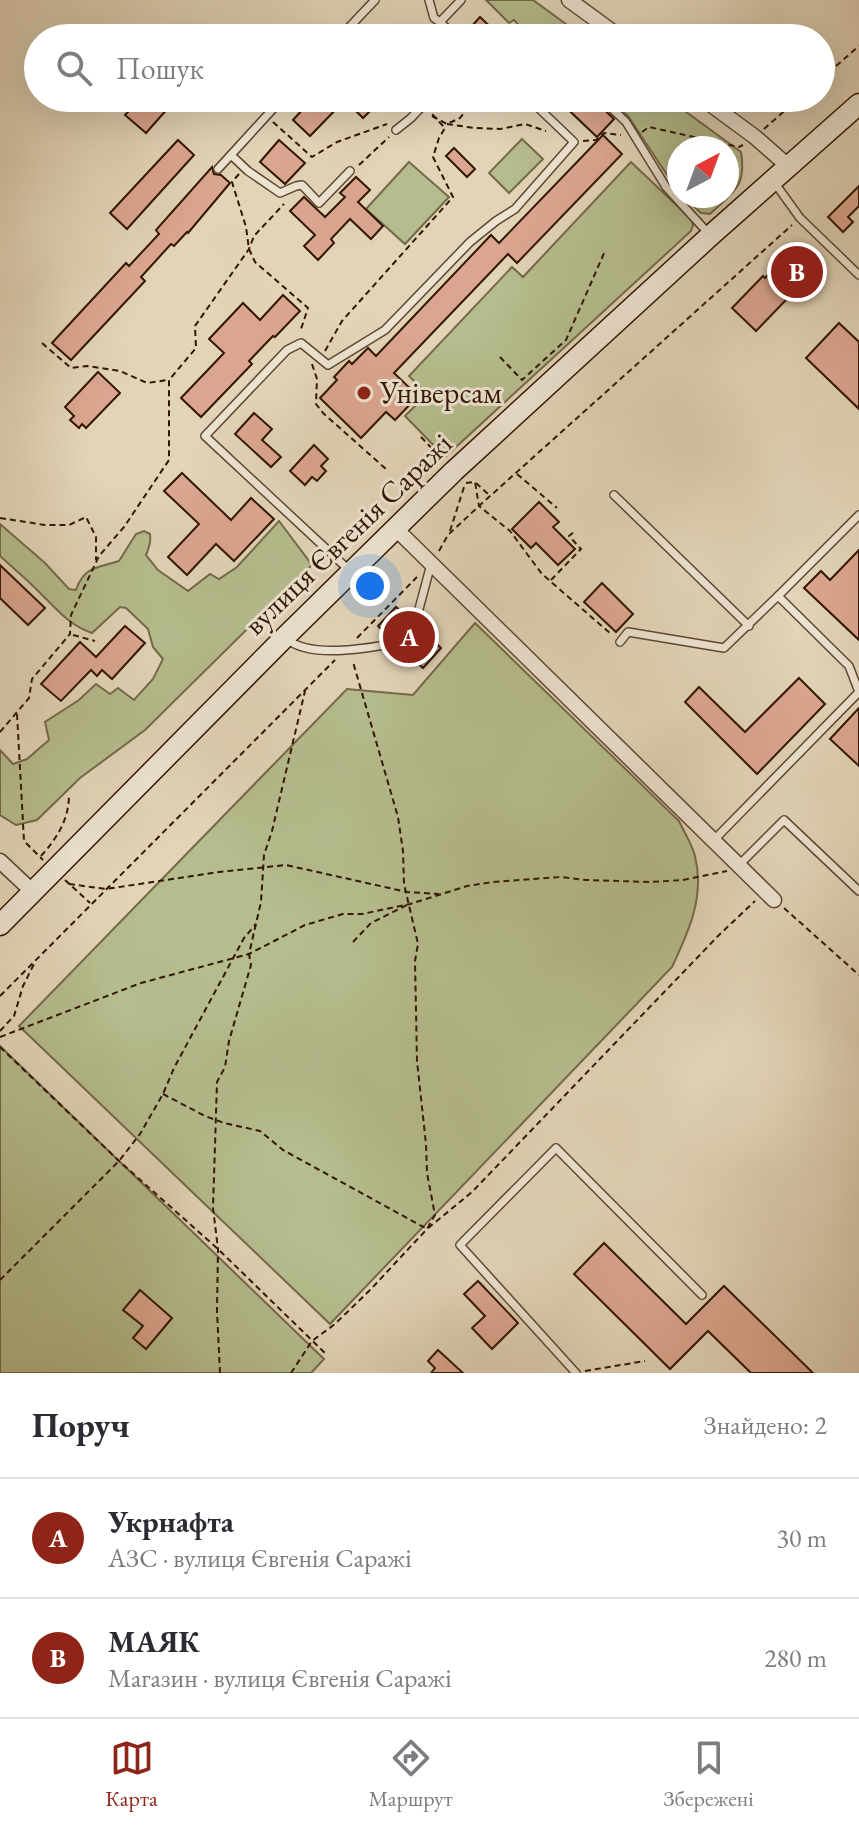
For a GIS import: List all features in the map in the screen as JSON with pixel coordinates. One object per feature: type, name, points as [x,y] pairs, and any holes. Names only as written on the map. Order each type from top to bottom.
[{"type":"main road","name":"вулиця Євгенія Саражі","points":[[0,925],[454,471],[859,104]]},
{"type":"street","points":[[569,0],[602,24]]},
{"type":"street","points":[[721,112],[755,137],[781,173]]},
{"type":"street","points":[[395,528],[770,896]]},
{"type":"street","points":[[0,861],[33,892]]},
{"type":"lane","points":[[352,24],[375,0]]},
{"type":"lane","points":[[429,0],[434,18],[440,22],[461,0]]},
{"type":"lane","points":[[218,169],[271,112]]},
{"type":"lane","points":[[396,130],[417,112]]},
{"type":"lane","points":[[351,571],[205,436],[287,350],[301,343],[328,365],[385,330],[470,242],[515,209],[574,142],[543,112]]},
{"type":"lane","points":[[616,112],[626,122],[666,187],[710,236]]},
{"type":"lane","points":[[231,155],[280,193],[302,185],[319,203],[350,171]]},
{"type":"lane","points":[[781,173],[800,218],[859,275]]},
{"type":"lane","points":[[614,495],[749,626]]},
{"type":"lane","points":[[620,642],[628,632],[724,648],[859,515]]},
{"type":"lane","points":[[415,624],[431,563]]},
{"type":"lane","points":[[714,840],[859,692],[849,666],[778,596]]},
{"type":"lane","points":[[285,637],[295,646],[344,651],[397,643]]},
{"type":"lane","points":[[741,867],[784,820],[859,891]]},
{"type":"lane","points":[[576,1373],[460,1245],[556,1148],[702,1295]]},
{"type":"path","points":[[835,67],[859,46]]},
{"type":"path","points":[[386,469],[316,404],[317,379],[327,347],[342,321],[453,197],[433,157],[445,128],[431,112]]},
{"type":"path","points":[[447,124],[465,112]]},
{"type":"path","points":[[574,142],[596,140],[604,133],[636,137],[649,127],[739,147],[783,112]]},
{"type":"path","points":[[267,116],[312,157],[337,142],[411,118]]},
{"type":"path","points":[[432,116],[447,124],[474,128],[500,129],[525,124],[550,133]]},
{"type":"path","points":[[350,171],[366,161],[396,130]]},
{"type":"path","points":[[245,167],[232,182],[246,227],[249,249],[255,262],[308,308],[300,332],[317,379]]},
{"type":"path","points":[[0,732],[29,698],[32,679],[70,634],[71,615],[99,556],[124,527],[169,460],[169,380],[196,348],[195,326],[249,249],[254,236],[302,185]]},
{"type":"path","points":[[448,535],[800,218]]},
{"type":"path","points":[[500,357],[522,380],[566,340],[605,251]]},
{"type":"path","points":[[42,343],[71,368],[87,366],[120,371],[147,383],[169,380]]},
{"type":"path","points":[[516,473],[557,508]]},
{"type":"path","points":[[475,482],[490,496]]},
{"type":"path","points":[[0,996],[431,563],[448,535],[466,483]]},
{"type":"path","points":[[479,506],[510,531],[542,574],[620,642]]},
{"type":"path","points":[[0,518],[69,525],[86,517],[96,537],[96,562]]},
{"type":"path","points":[[550,581],[581,549],[569,536],[574,532]]},
{"type":"path","points":[[70,634],[95,641]]},
{"type":"path","points":[[344,651],[354,664],[398,817],[404,884],[418,944],[415,961],[419,1086],[427,1173],[435,1215],[427,1229]]},
{"type":"path","points":[[220,1373],[218,1249],[213,1208],[217,1082],[225,1067],[229,1041],[251,965],[249,954],[261,902],[264,855],[305,689]]},
{"type":"path","points":[[17,714],[24,841],[91,904]]},
{"type":"path","points":[[55,870],[56,839],[68,812],[69,797]]},
{"type":"path","points":[[55,870],[106,889],[286,865],[407,892],[441,894]]},
{"type":"path","points":[[0,1037],[141,983],[249,954],[305,925],[343,914],[362,914],[410,904],[467,886],[493,882],[561,877],[651,882],[683,880],[741,867]]},
{"type":"path","points":[[291,1373],[312,1341],[346,1314],[427,1229],[472,1192],[719,935],[770,896],[859,975]]},
{"type":"path","points":[[353,942],[371,923],[410,904]]},
{"type":"path","points":[[0,1280],[119,1161],[140,1134],[244,938],[256,923]]},
{"type":"path","points":[[0,1031],[14,1016],[23,986],[37,958]]},
{"type":"path","points":[[0,1047],[119,1161],[218,1249],[327,1355]]},
{"type":"path","points":[[163,1094],[205,1116],[260,1131],[283,1150],[427,1229]]},
{"type":"path","points":[[576,1373],[645,1361]]},
{"type":"green space","points":[[486,0],[533,0],[566,24],[518,24],[514,20],[509,23]]},
{"type":"green space","points":[[623,112],[686,112],[719,136],[667,136],[667,175]]},
{"type":"green space","points":[[522,139],[543,159],[509,193],[489,173]]},
{"type":"green space","points":[[739,151],[742,164],[739,183]]},
{"type":"green space","points":[[409,162],[449,197],[405,244],[366,209]]},
{"type":"green space","points":[[631,162],[667,196],[667,208],[679,208],[693,225],[691,231],[445,457],[405,416],[427,394],[409,376],[512,267],[523,277]]},
{"type":"green space","points":[[696,208],[716,208],[710,214],[701,213]]},
{"type":"green space","points":[[279,521],[312,565],[145,730],[80,778],[37,820],[16,825],[0,815],[0,750],[13,764],[27,759],[49,740],[45,722],[79,700],[96,684],[110,694],[118,688],[134,700],[153,679],[163,659],[153,647],[148,629],[126,608],[120,607],[92,633],[65,617],[0,556],[0,524],[45,563],[69,589],[76,590],[88,572],[119,561],[136,534],[144,531],[150,534],[146,555],[158,570],[188,591],[210,574],[219,579],[237,567]]},
{"type":"green space","points":[[475,623],[679,821],[695,856],[697,899],[672,967],[330,1324],[19,1026],[347,689],[413,695]]},
{"type":"green space","points":[[0,1046],[324,1359],[311,1373],[0,1373]]},
{"type":"building","points":[[480,17],[487,24],[474,24]]},
{"type":"building","points":[[128,112],[165,112],[146,133],[125,115]]},
{"type":"building","points":[[300,112],[333,112],[310,136],[293,120]]},
{"type":"building","points":[[571,112],[607,112],[614,119],[597,137]]},
{"type":"building","points":[[603,135],[622,154],[517,263],[508,254],[394,373],[418,396],[395,420],[386,412],[361,438],[320,398],[337,380],[334,377],[349,361],[352,364],[368,348],[376,356],[491,235],[499,243]]},
{"type":"building","points":[[178,140],[194,155],[127,229],[110,213]]},
{"type":"building","points":[[279,140],[305,163],[285,184],[260,162]]},
{"type":"building","points":[[454,148],[475,169],[467,177],[446,156]]},
{"type":"building","points":[[212,167],[214,174],[221,175],[230,183],[188,233],[174,246],[171,244],[141,277],[145,281],[71,360],[52,343],[126,263],[129,266],[159,234],[156,230]]},
{"type":"building","points":[[356,177],[370,190],[358,202],[383,226],[371,239],[350,219],[331,239],[334,243],[318,260],[304,246],[315,235],[290,211],[304,197],[325,217],[345,197],[340,193]]},
{"type":"building","points":[[859,186],[859,206],[848,217],[853,222],[843,232],[828,217]]},
{"type":"building","points":[[797,245],[809,257],[812,253],[824,271],[817,278],[812,273],[756,331],[732,308]]},
{"type":"building","points":[[283,295],[300,311],[249,361],[252,364],[201,417],[181,398],[224,353],[209,339],[243,303],[260,320]]},
{"type":"building","points":[[839,323],[859,342],[859,409],[806,358]]},
{"type":"building","points":[[98,372],[120,393],[86,428],[82,424],[79,428],[70,420],[74,416],[65,407]]},
{"type":"building","points":[[254,413],[272,429],[262,440],[281,457],[271,467],[235,434]]},
{"type":"building","points":[[314,445],[328,459],[321,466],[326,471],[317,481],[312,477],[305,485],[290,471]]},
{"type":"building","points":[[182,473],[231,520],[251,498],[274,519],[234,561],[216,544],[187,575],[168,557],[199,524],[164,491]]},
{"type":"building","points":[[539,502],[559,522],[553,527],[575,549],[558,565],[536,543],[531,548],[512,529]]},
{"type":"building","points":[[859,550],[859,640],[804,588],[821,571],[830,580]]},
{"type":"building","points":[[0,565],[45,608],[28,625],[0,598]]},
{"type":"building","points":[[602,583],[633,614],[616,632],[584,602]]},
{"type":"building","points":[[396,607],[410,619],[411,629],[420,628],[441,648],[423,668],[401,648],[401,638],[390,638],[378,626]]},
{"type":"building","points":[[125,626],[145,643],[112,679],[102,670],[97,676],[91,670],[61,701],[41,684],[80,642],[96,657]]},
{"type":"building","points":[[799,678],[825,704],[757,774],[685,702],[699,687],[745,732]]},
{"type":"building","points":[[859,708],[859,766],[830,739]]},
{"type":"building","points":[[604,1243],[686,1324],[724,1286],[813,1373],[751,1373],[708,1331],[670,1369],[574,1274]]},
{"type":"building","points":[[478,1281],[518,1323],[492,1349],[472,1328],[485,1316],[464,1294]]},
{"type":"building","points":[[140,1290],[172,1318],[146,1349],[133,1338],[143,1326],[123,1310]]},
{"type":"building","points":[[438,1350],[463,1373],[431,1373],[435,1368],[428,1361]]},
{"type":"place","name":"МАЯК","points":[[797,272]]},
{"type":"place","name":"Універсам","points":[[364,393]]},
{"type":"place","name":"Укрнафта","points":[[409,637]]}]
